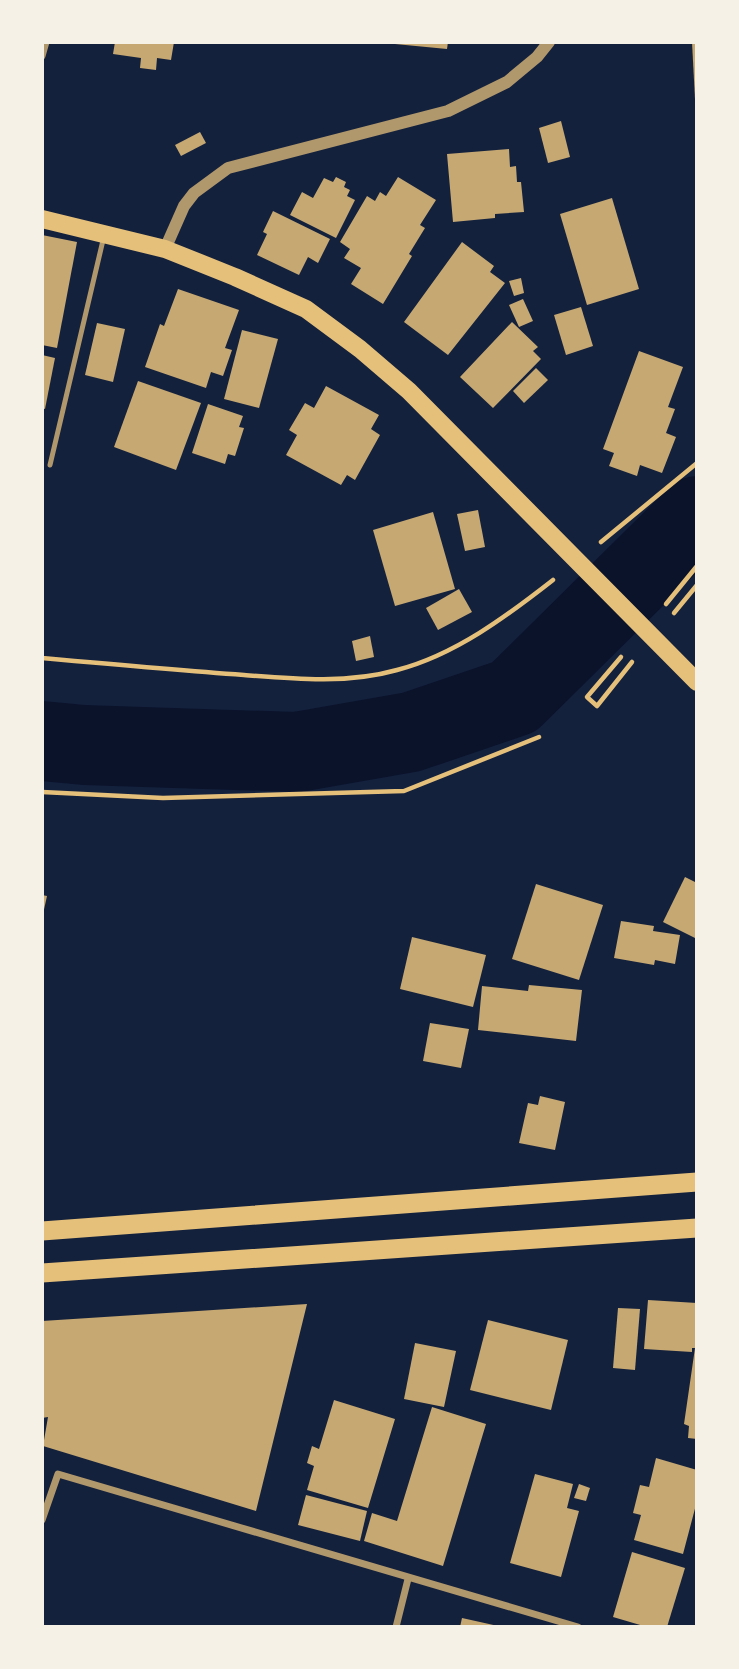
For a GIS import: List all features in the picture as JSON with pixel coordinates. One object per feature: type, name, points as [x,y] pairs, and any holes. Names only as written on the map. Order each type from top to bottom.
[{"type":"highway","points":[[42,1231],[697,1182]]},
{"type":"highway","points":[[42,1273],[697,1228]]},
{"type":"main road","points":[[42,219],[165,249],[235,276],[306,309],[360,349],[409,391],[697,682]]},
{"type":"street","points":[[42,56],[46,42]]},
{"type":"street","points":[[165,249],[184,206],[194,193],[228,168],[448,111],[507,82],[537,57],[549,42]]},
{"type":"street","points":[[42,1520],[58,1475],[578,1627]]},
{"type":"street","points":[[396,1627],[408,1579]]},
{"type":"lane","points":[[50,464],[105,233]]},
{"type":"path","points":[[42,658],[279,678],[353,678],[397,670],[441,655],[514,610],[697,463]]},
{"type":"path","points":[[666,604],[697,566]]},
{"type":"path","points":[[681,604],[697,585]]},
{"type":"path","points":[[621,657],[587,697],[597,706],[624,673]]},
{"type":"path","points":[[42,792],[163,798],[404,791],[539,737]]},
{"type":"building","points":[[115,42],[174,42],[171,60],[157,58],[156,70],[140,68],[141,58],[113,54]]},
{"type":"building","points":[[395,42],[448,42],[447,49]]},
{"type":"building","points":[[692,42],[697,42],[697,99],[695,99]]},
{"type":"building","points":[[561,121],[570,157],[548,163],[539,128]]},
{"type":"building","points":[[200,132],[206,143],[181,156],[175,145]]},
{"type":"building","points":[[509,149],[510,167],[516,166],[517,182],[521,182],[524,212],[453,222],[447,154]]},
{"type":"building","points":[[336,177],[346,182],[344,187],[350,190],[347,196],[355,200],[336,238],[290,215],[302,192],[313,198],[324,178],[333,182]]},
{"type":"building","points":[[398,177],[436,200],[420,225],[425,228],[409,254],[412,256],[383,304],[351,284],[361,268],[344,258],[350,249],[340,242],[367,196],[375,201],[380,192],[386,196]]},
{"type":"building","points":[[612,198],[639,289],[587,305],[560,214]]},
{"type":"building","points":[[273,211],[330,239],[318,263],[308,257],[299,275],[257,255],[267,234],[263,232]]},
{"type":"building","points":[[42,235],[77,242],[57,348],[42,345]]},
{"type":"building","points":[[462,242],[494,266],[490,272],[505,283],[448,355],[404,322]]},
{"type":"building","points":[[521,278],[524,293],[514,296],[509,281]]},
{"type":"building","points":[[178,289],[239,310],[225,348],[232,350],[223,376],[211,372],[206,388],[145,367],[160,324],[164,326]]},
{"type":"building","points":[[523,299],[533,321],[519,327],[509,305]]},
{"type":"building","points":[[581,307],[593,346],[566,355],[554,315]]},
{"type":"building","points":[[512,322],[538,347],[533,351],[541,359],[493,408],[460,377]]},
{"type":"building","points":[[97,323],[125,329],[113,382],[85,375]]},
{"type":"building","points":[[242,330],[278,339],[259,408],[224,399]]},
{"type":"building","points":[[639,351],[683,367],[668,407],[675,409],[666,433],[676,437],[662,473],[640,465],[637,476],[609,466],[614,453],[603,449]]},
{"type":"building","points":[[42,355],[55,358],[45,409],[42,408]]},
{"type":"building","points":[[536,368],[548,380],[524,403],[513,391]]},
{"type":"building","points":[[138,381],[201,403],[176,470],[114,447]]},
{"type":"building","points":[[326,386],[379,415],[371,429],[380,435],[355,480],[347,475],[341,485],[286,455],[297,435],[289,430],[305,403],[314,408]]},
{"type":"building","points":[[208,404],[243,416],[239,427],[244,428],[235,456],[228,454],[225,464],[192,453]]},
{"type":"building","points":[[478,510],[485,547],[465,551],[457,514]]},
{"type":"building","points":[[433,512],[455,589],[395,606],[373,530]]},
{"type":"building","points":[[459,589],[472,612],[438,630],[426,608]]},
{"type":"building","points":[[370,636],[374,657],[356,661],[352,641]]},
{"type":"building","points":[[685,877],[697,883],[697,939],[663,922]]},
{"type":"building","points":[[536,884],[603,905],[579,980],[512,959]]},
{"type":"building","points":[[42,895],[47,896],[43,914],[42,914]]},
{"type":"building","points":[[621,921],[654,926],[653,931],[680,935],[675,964],[655,960],[654,965],[614,958]]},
{"type":"building","points":[[412,937],[486,955],[473,1007],[400,989]]},
{"type":"building","points":[[529,985],[582,990],[576,1041],[478,1030],[482,986],[528,991]]},
{"type":"building","points":[[430,1023],[469,1029],[461,1068],[423,1061]]},
{"type":"building","points":[[540,1096],[565,1102],[555,1150],[519,1143],[528,1103],[538,1105]]},
{"type":"building","points":[[648,1300],[697,1303],[697,1439],[688,1438],[689,1426],[684,1424],[695,1348],[692,1348],[692,1352],[644,1349]]},
{"type":"building","points":[[307,1304],[256,1511],[43,1446],[48,1417],[42,1418],[42,1321]]},
{"type":"building","points":[[618,1308],[640,1309],[635,1370],[613,1368]]},
{"type":"building","points":[[488,1320],[568,1340],[551,1410],[470,1390]]},
{"type":"building","points":[[415,1343],[456,1351],[444,1407],[404,1399]]},
{"type":"building","points":[[334,1400],[395,1419],[368,1508],[307,1490],[314,1466],[307,1463],[312,1446],[319,1449]]},
{"type":"building","points":[[432,1407],[486,1424],[443,1566],[364,1541],[372,1513],[397,1521]]},
{"type":"building","points":[[656,1458],[697,1470],[697,1501],[683,1554],[634,1540],[641,1515],[633,1513],[640,1485],[649,1487]]},
{"type":"building","points":[[535,1474],[573,1484],[567,1508],[579,1511],[561,1577],[510,1563]]},
{"type":"building","points":[[579,1484],[590,1488],[586,1501],[574,1498]]},
{"type":"building","points":[[306,1495],[367,1511],[360,1541],[298,1525]]},
{"type":"building","points":[[632,1552],[685,1568],[667,1627],[647,1627],[613,1617]]},
{"type":"building","points":[[462,1618],[498,1626],[498,1627],[460,1627]]},
{"type":"waterway","points":[[42,741],[84,745],[297,752],[411,732],[514,697],[697,516]]}]
